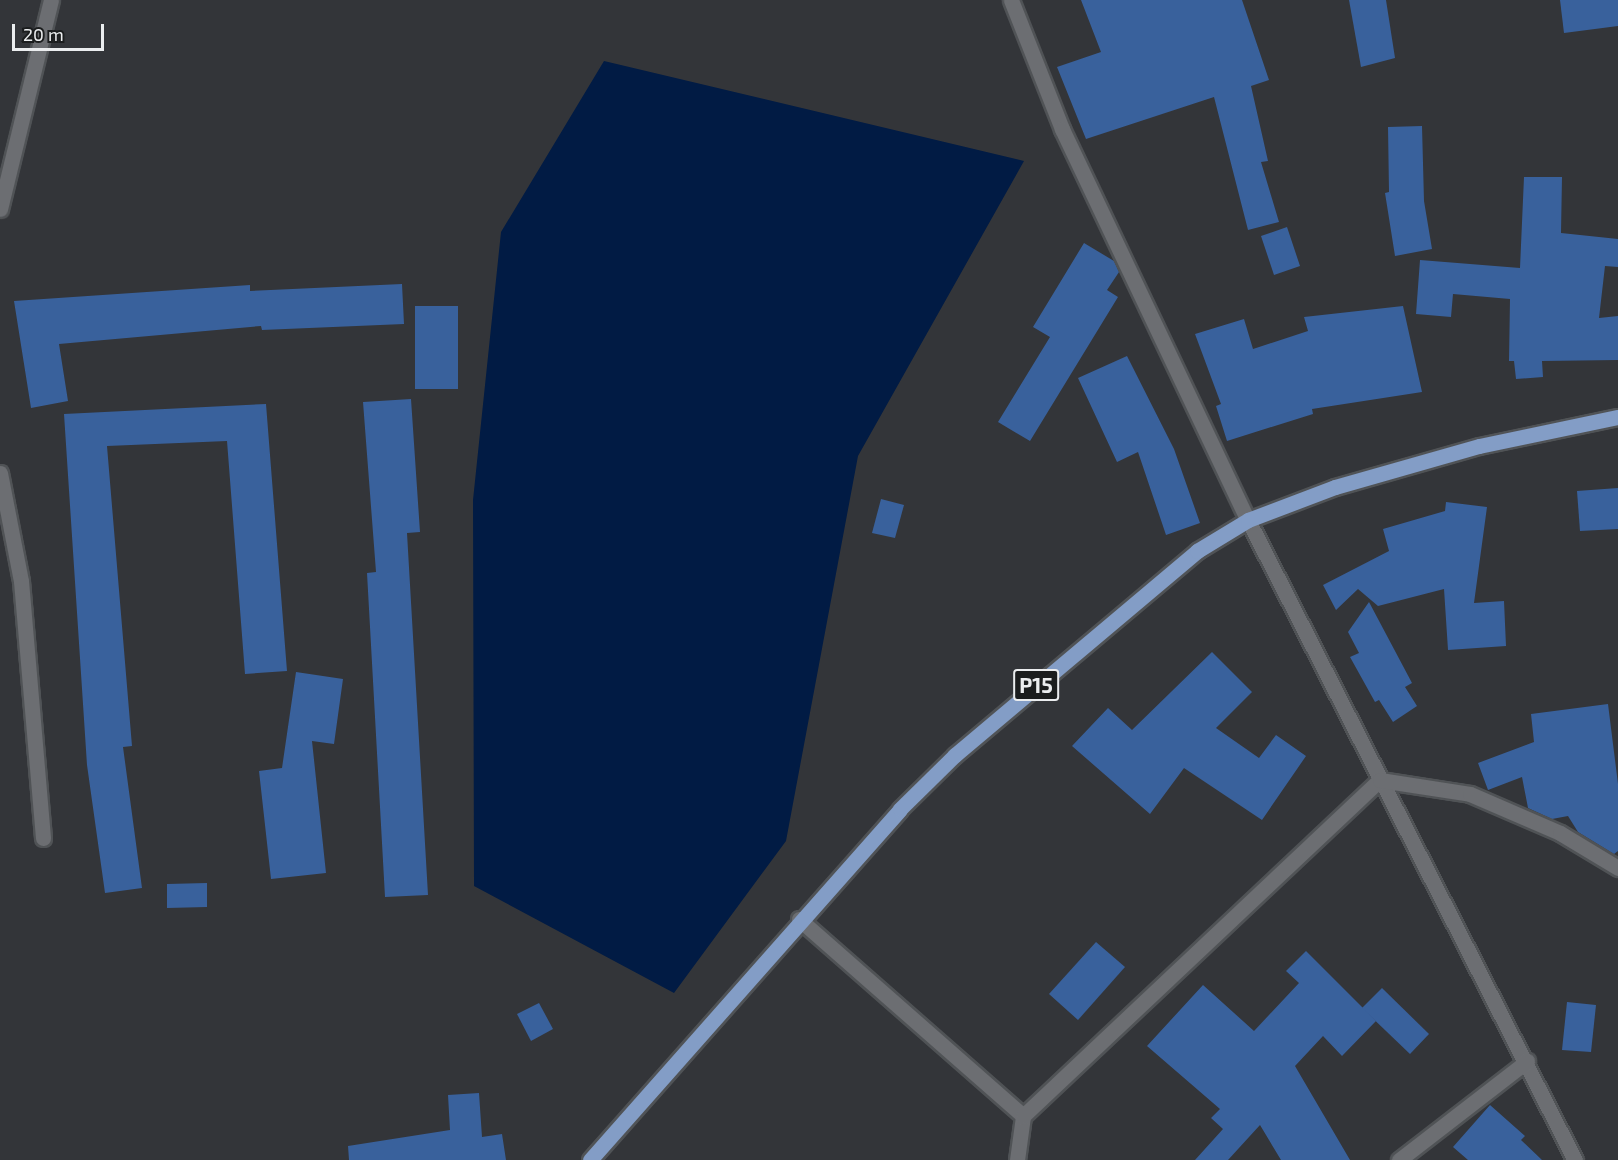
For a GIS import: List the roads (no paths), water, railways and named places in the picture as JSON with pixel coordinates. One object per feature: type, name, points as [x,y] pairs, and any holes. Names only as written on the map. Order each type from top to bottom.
[{"type":"main road","name":"P15","points":[[590,1160],[799,919],[955,755],[1159,582],[1248,520],[1413,462],[1618,417]]},
{"type":"street","points":[[0,210],[51,0]]},
{"type":"street","points":[[1011,0],[1062,129],[1248,520],[1380,780],[1527,1061],[1575,1160]]},
{"type":"street","points":[[0,473],[21,581],[43,838]]},
{"type":"street","points":[[1380,780],[1470,794],[1560,833],[1618,868]]},
{"type":"street","points":[[1017,1160],[1023,1116],[1380,780]]},
{"type":"street","points":[[799,919],[1023,1116]]},
{"type":"street","points":[[1399,1160],[1527,1061]]},
{"type":"water","points":[[604,61],[1024,161],[858,456],[786,841],[674,993],[474,886],[473,500],[501,232]]}]
